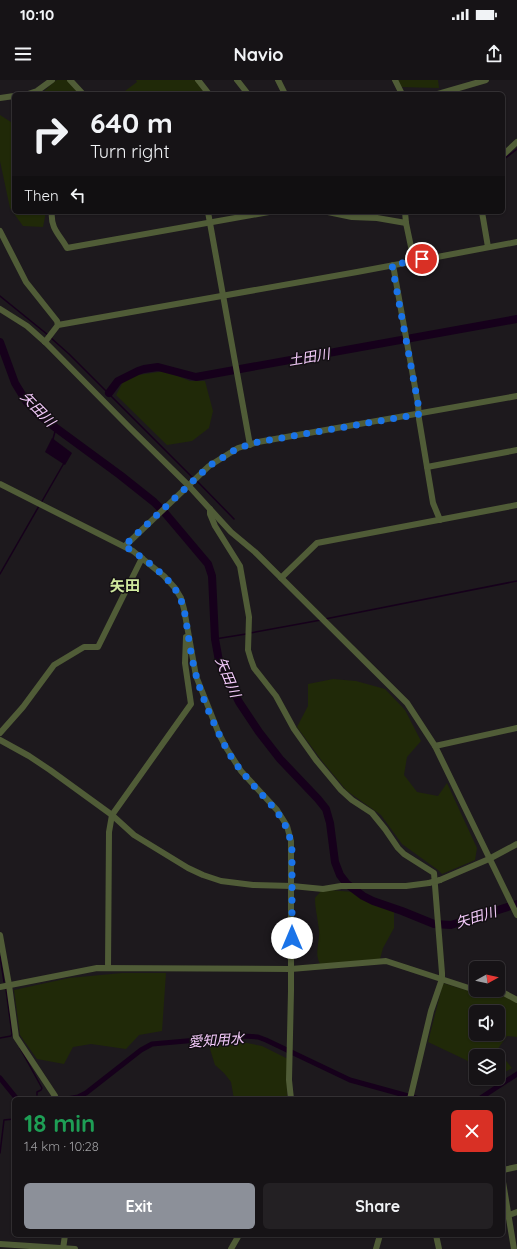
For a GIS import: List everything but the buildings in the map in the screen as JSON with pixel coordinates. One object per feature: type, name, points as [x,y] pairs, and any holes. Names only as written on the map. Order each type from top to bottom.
[{"type":"street","points":[[34,92],[52,80]]},
{"type":"street","points":[[70,80],[81,92]]},
{"type":"street","points":[[198,80],[207,92]]},
{"type":"street","points":[[237,80],[246,92]]},
{"type":"street","points":[[278,80],[284,92]]},
{"type":"street","points":[[395,80],[401,92]]},
{"type":"street","points":[[445,92],[486,80]]},
{"type":"street","points":[[0,98],[12,96]]},
{"type":"street","points":[[505,153],[517,142]]},
{"type":"street","points":[[52,214],[55,231],[64,241],[67,248],[258,214]]},
{"type":"street","points":[[208,214],[250,445]]},
{"type":"street","points":[[338,214],[406,223]]},
{"type":"street","points":[[405,214],[414,261]]},
{"type":"street","points":[[482,214],[488,247]]},
{"type":"street","points":[[0,231],[26,282],[57,321],[58,325]]},
{"type":"street","points":[[45,342],[58,325],[517,242]]},
{"type":"street","points":[[392,265],[420,414],[419,419],[433,503],[440,520]]},
{"type":"street","points":[[0,309],[27,326],[45,342],[188,485],[231,532],[255,552],[407,703],[435,746],[517,915]]},
{"type":"street","points":[[124,546],[209,466],[238,448],[274,440],[517,396]]},
{"type":"street","points":[[427,466],[517,450]]},
{"type":"street","points":[[0,484],[124,546],[164,576],[175,588],[180,598],[184,609],[193,663],[201,691],[227,749],[249,780],[277,810],[286,826],[292,846],[291,1058],[289,1080],[291,1097]]},
{"type":"street","points":[[281,578],[317,543],[517,506]]},
{"type":"street","points":[[210,509],[210,514],[215,526],[240,566],[248,618],[248,650],[250,660],[254,668],[271,688],[294,729],[307,745],[316,760],[341,790],[352,800],[372,813],[404,854],[434,873],[442,979],[431,1011],[411,1096]]},
{"type":"street","points":[[0,733],[23,707],[54,665],[84,647],[98,647],[142,558]]},
{"type":"street","points":[[108,968],[109,832],[112,815],[191,704],[185,662],[186,636],[188,635]]},
{"type":"street","points":[[435,746],[517,728]]},
{"type":"street","points":[[0,740],[29,756],[50,770],[112,815],[134,835],[188,868],[220,881],[253,885],[292,886],[323,889],[341,886],[406,886],[440,880],[489,859],[517,844]]},
{"type":"street","points":[[0,934],[16,1037],[55,1097]]},
{"type":"street","points":[[0,987],[70,972],[108,968],[292,968],[386,961],[484,993],[504,993],[517,1000]]},
{"type":"street","points":[[505,1170],[517,1167]]},
{"type":"street","points":[[505,1195],[514,1249]]},
{"type":"street","points":[[508,1214],[517,1212]]},
{"type":"street","points":[[63,1249],[65,1237]]},
{"type":"street","points":[[231,1249],[238,1237]]},
{"type":"street","points":[[376,1249],[379,1237]]},
{"type":"street","points":[[436,1237],[439,1249]]},
{"type":"street","points":[[0,1244],[75,1249]]},
{"type":"green space","points":[[67,80],[78,92],[43,92],[55,81]]},
{"type":"green space","points":[[136,80],[196,80],[204,92],[126,92],[137,82]]},
{"type":"green space","points":[[396,80],[438,80],[439,88],[399,87]]},
{"type":"green space","points":[[0,115],[12,123],[12,211],[10,208],[0,161]]},
{"type":"green space","points":[[14,214],[46,214],[43,227],[23,226]]},
{"type":"green space","points":[[165,371],[190,381],[205,381],[213,411],[209,428],[192,441],[167,445],[116,395],[123,382],[138,375]]},
{"type":"green space","points":[[333,679],[356,681],[385,689],[405,710],[421,741],[407,757],[404,775],[417,792],[438,796],[447,783],[477,848],[475,860],[442,874],[402,844],[381,815],[347,791],[322,761],[297,727],[308,706],[308,684]]},
{"type":"green space","points":[[330,890],[353,892],[370,902],[394,910],[394,928],[383,948],[380,959],[320,964],[317,956],[319,930],[315,898],[321,891]]},
{"type":"green space","points":[[122,973],[166,973],[162,1031],[139,1035],[126,1049],[91,1044],[73,1047],[64,1064],[37,1059],[20,1035],[14,990],[69,978]]},
{"type":"green space","points":[[443,983],[469,991],[469,997],[507,997],[517,1003],[517,1037],[507,1036],[505,1039],[505,1005],[469,1005],[469,1041],[503,1041],[498,1049],[469,1049],[469,1062],[428,1042]]},
{"type":"green space","points":[[242,1042],[262,1046],[288,1059],[287,1097],[234,1097],[231,1082],[215,1065],[209,1046]]},
{"type":"green space","points":[[505,1060],[512,1068],[505,1072]]},
{"type":"shaded area","points":[[52,438],[72,453],[65,465],[45,452]]},
{"type":"waterway","points":[[505,158],[517,149]]},
{"type":"waterway","points":[[0,296],[48,335]]},
{"type":"waterway","name":"土田川","points":[[109,393],[118,381],[144,369],[158,367],[196,377],[517,319]]},
{"type":"waterway","points":[[51,338],[69,354],[193,478]]},
{"type":"waterway","name":"矢田川","points":[[0,342],[15,383],[26,401],[38,414],[154,502],[208,564],[212,576],[215,639],[219,661],[239,702],[259,732],[280,759],[326,809],[330,823],[335,862],[340,875],[347,884],[363,896],[373,901],[434,924],[451,925],[517,904]]},
{"type":"waterway","points":[[53,439],[56,428]]},
{"type":"waterway","points":[[41,503],[64,463]]},
{"type":"waterway","points":[[196,480],[234,519]]},
{"type":"waterway","points":[[0,574],[39,506]]},
{"type":"waterway","points":[[325,619],[517,581]]},
{"type":"waterway","points":[[250,633],[321,620]]},
{"type":"waterway","points":[[215,639],[246,634]]},
{"type":"waterway","points":[[0,956],[4,982]]},
{"type":"waterway","points":[[0,1038],[11,1036],[12,1034],[6,989]]},
{"type":"waterway","name":"愛知用水","points":[[78,1097],[86,1093],[141,1050],[152,1044],[243,1036],[258,1037],[266,1040],[350,1080],[412,1097]]},
{"type":"waterway","points":[[20,1048],[42,1088],[37,1092],[37,1095]]},
{"type":"waterway","name":"愛知用水","points":[[482,1097],[517,1074]]},
{"type":"waterway","name":"愛知用水","points":[[0,1078],[15,1097]]},
{"type":"waterway","points":[[0,1153],[4,1120],[12,1119]]},
{"type":"district","name":"矢田","points":[[125,586]]},
{"type":"route","points":[[292,938],[292,851],[291,841],[286,826],[277,810],[241,771],[219,734],[196,676],[184,609],[175,588],[164,576],[124,546],[209,466],[238,448],[258,442],[420,414],[392,265],[422,259]]}]
